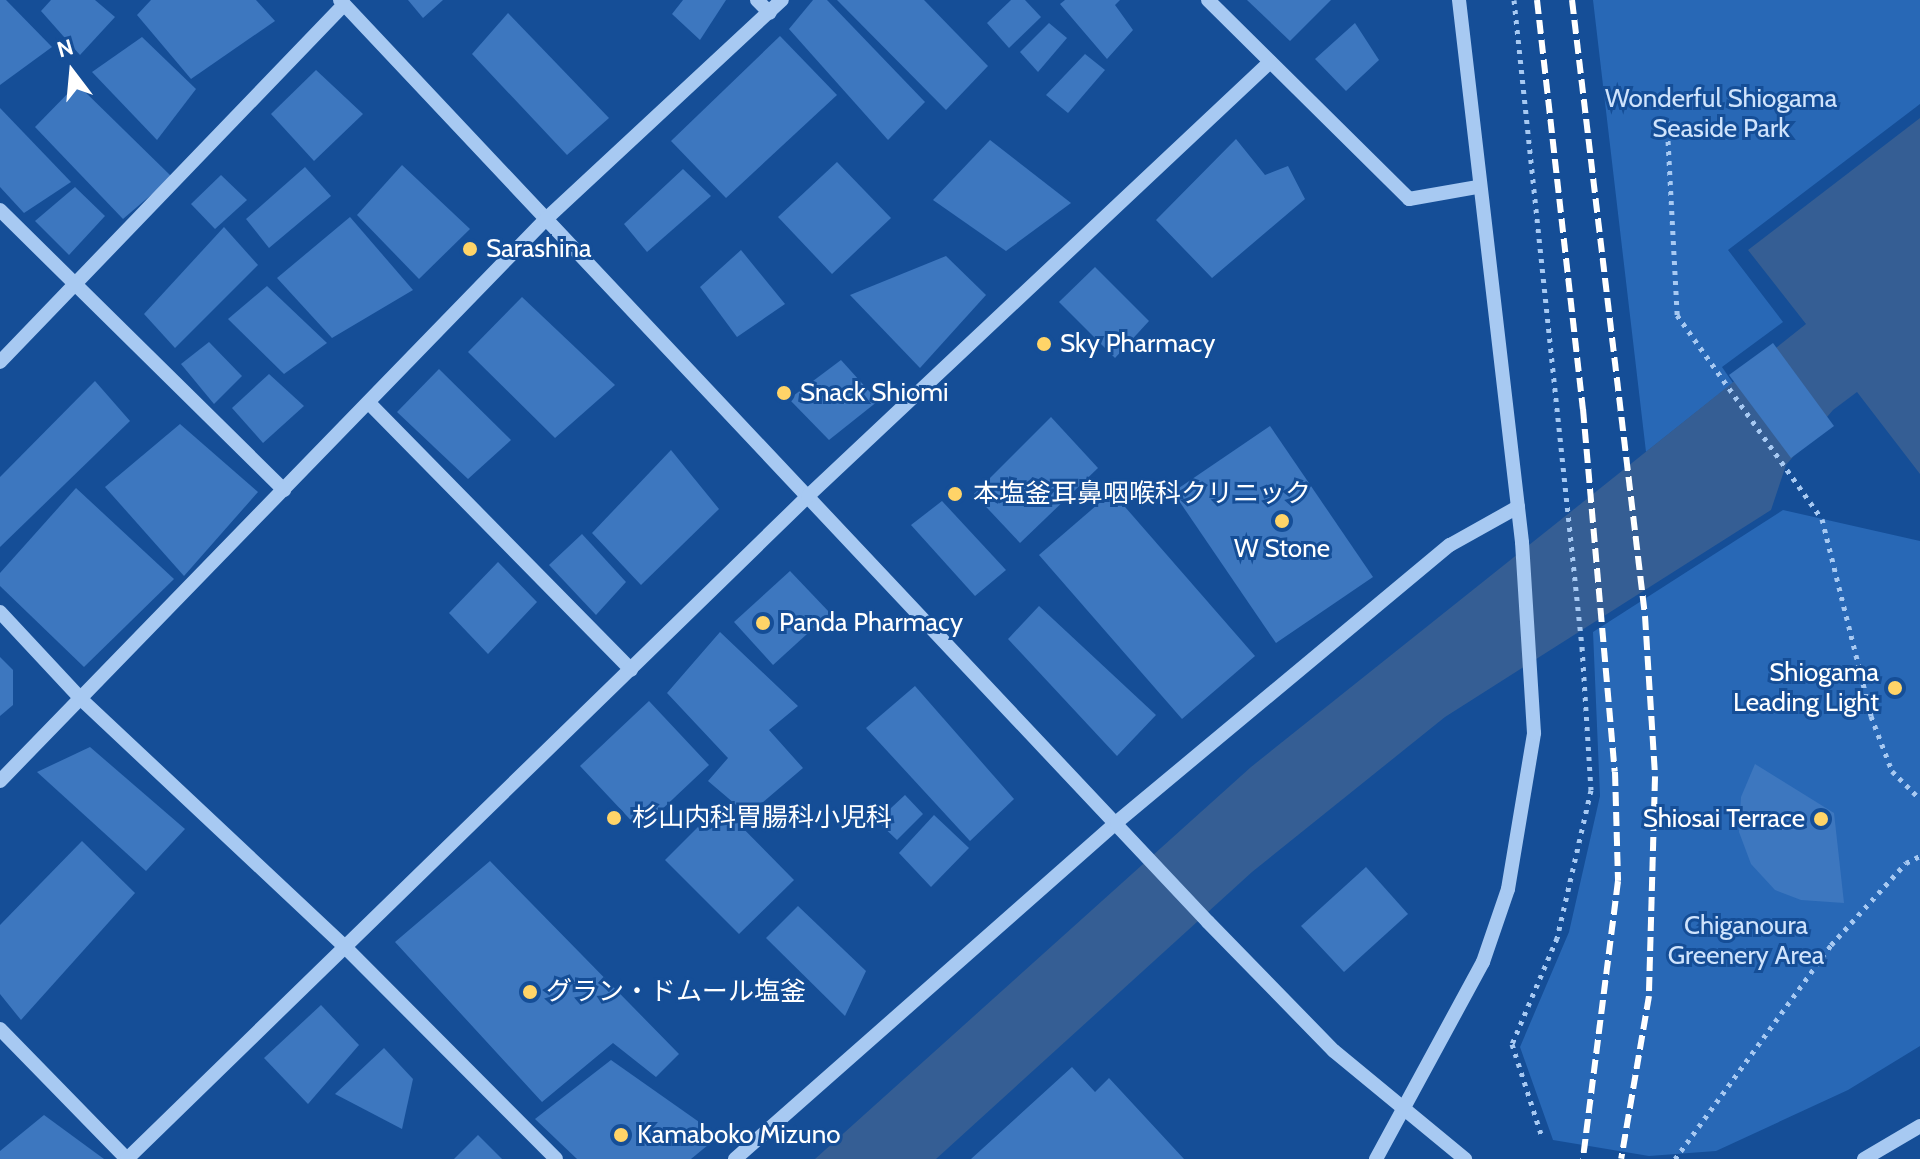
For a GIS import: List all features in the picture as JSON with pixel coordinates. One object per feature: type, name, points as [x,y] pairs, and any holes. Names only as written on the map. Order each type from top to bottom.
[{"type":"street","points":[[757,0],[770,13]]},
{"type":"street","points":[[0,781],[546,219],[782,0]]},
{"type":"street","points":[[1208,0],[1409,199],[1478,187]]},
{"type":"street","points":[[1376,1159],[1483,962],[1508,889],[1526,804],[1534,670],[1459,0]]},
{"type":"street","points":[[0,362],[75,288],[342,2],[1208,922],[1334,1051],[1465,1159]]},
{"type":"street","points":[[0,1029],[127,1159],[347,949],[808,496],[1270,62]]},
{"type":"street","points":[[0,210],[75,288],[284,490]]},
{"type":"street","points":[[369,403],[631,670]]},
{"type":"street","points":[[735,1159],[1117,822],[1450,545],[1518,507]]},
{"type":"street","points":[[0,612],[82,700],[347,949],[556,1159]]},
{"type":"street","points":[[1864,1159],[1920,1126]]},
{"type":"path","points":[[1514,0],[1582,647],[1591,790],[1557,938],[1512,1044],[1541,1134]]},
{"type":"path","points":[[1667,121],[1677,315],[1822,519],[1871,716],[1892,771],[1920,799]]},
{"type":"path","points":[[1675,1159],[1831,945],[1906,863],[1920,856]]},
{"type":"green space","name":"Wonderful Shiogama Seaside Park","points":[[1593,0],[1920,0],[1920,104],[1728,250],[1783,322],[1722,367],[1733,383],[1646,452]]},
{"type":"green space","name":"Chiganoura Greenery Area","points":[[1783,510],[1920,541],[1920,1046],[1848,1090],[1716,1151],[1649,1156],[1553,1140],[1520,1047],[1569,932],[1600,796],[1593,632]]},
{"type":"shaded area","points":[[1920,118],[1920,474],[1857,392],[1833,410],[1786,465],[1771,510],[1445,717],[1252,872],[936,1159],[815,1159],[1251,767],[1806,324],[1748,250]]},
{"type":"building","points":[[0,0],[6,0],[52,47],[0,85]]},
{"type":"building","points":[[51,0],[95,0],[115,17],[80,55],[41,11]]},
{"type":"building","points":[[151,0],[256,0],[275,21],[191,79],[137,15]]},
{"type":"building","points":[[408,0],[443,0],[423,18]]},
{"type":"building","points":[[683,0],[726,0],[700,40],[672,14]]},
{"type":"building","points":[[813,0],[827,0],[925,102],[888,140],[789,29]]},
{"type":"building","points":[[837,0],[924,0],[988,66],[946,110]]},
{"type":"building","points":[[1011,0],[1025,0],[1041,17],[1009,48],[987,23]]},
{"type":"building","points":[[1065,0],[1120,0],[1115,5],[1133,30],[1107,59],[1060,4]]},
{"type":"building","points":[[1247,0],[1331,0],[1290,41]]},
{"type":"building","points":[[508,13],[609,118],[567,155],[472,54]]},
{"type":"building","points":[[1049,23],[1067,38],[1038,72],[1020,52]]},
{"type":"building","points":[[1355,23],[1379,60],[1346,91],[1315,59]]},
{"type":"building","points":[[780,36],[837,95],[726,198],[671,141]]},
{"type":"building","points":[[142,37],[196,89],[157,140],[92,72]]},
{"type":"building","points":[[1085,54],[1105,70],[1068,113],[1046,95]]},
{"type":"building","points":[[316,70],[363,114],[314,161],[271,114]]},
{"type":"building","points":[[77,84],[172,177],[123,219],[35,127]]},
{"type":"building","points":[[0,108],[71,182],[24,213],[0,187]]},
{"type":"building","points":[[1236,139],[1265,175],[1288,166],[1305,199],[1212,278],[1156,220]]},
{"type":"building","points":[[990,140],[1071,203],[1006,251],[933,200]]},
{"type":"building","points":[[837,162],[891,218],[832,274],[778,217]]},
{"type":"building","points":[[402,165],[470,229],[419,279],[357,215]]},
{"type":"building","points":[[305,167],[331,196],[269,248],[246,219]]},
{"type":"building","points":[[683,169],[711,196],[647,252],[624,224]]},
{"type":"building","points":[[221,175],[247,200],[215,229],[191,204]]},
{"type":"building","points":[[75,187],[105,216],[69,255],[35,221]]},
{"type":"building","points":[[350,217],[413,290],[332,338],[277,278]]},
{"type":"building","points":[[224,227],[258,265],[175,348],[144,314]]},
{"type":"building","points":[[741,250],[785,304],[737,337],[700,287]]},
{"type":"building","points":[[946,256],[986,295],[920,368],[850,295]]},
{"type":"building","points":[[1095,267],[1149,321],[1115,358],[1059,302]]},
{"type":"building","points":[[267,286],[327,343],[284,374],[228,319]]},
{"type":"building","points":[[522,297],[615,385],[555,438],[468,352]]},
{"type":"building","points":[[209,342],[242,376],[214,404],[181,364]]},
{"type":"building","points":[[1773,343],[1834,426],[1791,458],[1729,375]]},
{"type":"building","points":[[841,360],[878,401],[829,440],[789,399]]},
{"type":"building","points":[[439,369],[511,440],[468,479],[397,412]]},
{"type":"building","points":[[269,374],[304,406],[263,443],[232,408]]},
{"type":"building","points":[[95,381],[130,421],[0,547],[0,477]]},
{"type":"building","points":[[1051,417],[1098,468],[1020,543],[974,494]]},
{"type":"building","points":[[180,424],[258,492],[184,576],[105,487]]},
{"type":"building","points":[[1270,426],[1373,577],[1276,643],[1173,492]]},
{"type":"building","points":[[671,450],[719,509],[641,585],[592,533]]},
{"type":"building","points":[[76,488],[174,579],[84,667],[0,586],[0,573]]},
{"type":"building","points":[[1112,492],[1255,656],[1182,719],[1039,555]]},
{"type":"building","points":[[942,501],[1006,570],[975,596],[911,525]]},
{"type":"building","points":[[582,534],[626,582],[596,615],[549,565]]},
{"type":"building","points":[[498,562],[537,602],[488,654],[449,613]]},
{"type":"building","points":[[790,571],[830,613],[773,665],[734,622]]},
{"type":"building","points":[[1039,606],[1156,715],[1117,756],[1008,639]]},
{"type":"building","points":[[720,632],[798,706],[769,730],[803,768],[748,815],[708,781],[728,758],[667,693]]},
{"type":"building","points":[[0,657],[13,670],[13,705],[0,716]]},
{"type":"building","points":[[915,686],[1014,799],[970,841],[866,728]]},
{"type":"building","points":[[649,701],[709,765],[640,830],[580,766]]},
{"type":"building","points":[[90,747],[185,829],[146,871],[37,772]]},
{"type":"building","points":[[1755,764],[1834,813],[1844,903],[1801,900],[1775,890],[1751,864],[1739,832],[1741,797]]},
{"type":"building","points":[[905,795],[923,814],[897,840],[877,821]]},
{"type":"building","points":[[720,805],[794,880],[739,934],[665,860]]},
{"type":"building","points":[[934,815],[969,848],[931,887],[899,853]]},
{"type":"building","points":[[82,841],[135,893],[21,1020],[0,994],[0,925]]},
{"type":"building","name":"グラン・ドムール塩釜","points":[[490,861],[679,1054],[656,1077],[613,1043],[542,1102],[395,942]]},
{"type":"building","points":[[1366,867],[1408,914],[1344,972],[1301,926]]},
{"type":"building","points":[[798,906],[866,971],[845,1016],[766,938]]},
{"type":"building","points":[[321,1005],[359,1045],[308,1104],[264,1058]]},
{"type":"building","points":[[384,1048],[413,1079],[402,1129],[335,1094]]},
{"type":"building","points":[[611,1060],[719,1136],[691,1159],[577,1159],[535,1119]]},
{"type":"building","points":[[1072,1067],[1095,1092],[1109,1078],[1184,1159],[971,1159]]},
{"type":"building","points":[[44,1115],[104,1159],[0,1159],[0,1151]]},
{"type":"building","points":[[478,1135],[502,1159],[454,1159]]},
{"type":"railway","points":[[1537,0],[1583,409],[1615,772],[1618,881],[1583,1159]]},
{"type":"railway","points":[[1572,0],[1645,616],[1655,777],[1649,996],[1621,1159]]},
{"type":"place","name":"Sarashina","points":[[470,249]]},
{"type":"place","name":"Sky Pharmacy","points":[[1044,344]]},
{"type":"place","name":"Snack Shiomi","points":[[784,393]]},
{"type":"place","name":"本塩釜耳鼻咽喉科クリニック","points":[[955,494]]},
{"type":"place","name":"W Stone","points":[[1282,521]]},
{"type":"place","name":"Panda Pharmacy","points":[[763,623]]},
{"type":"place","name":"Shiogama Leading Light","points":[[1895,688]]},
{"type":"place","name":"杉山内科胃腸科小児科","points":[[614,818]]},
{"type":"place","name":"Shiosai Terrace","points":[[1821,819]]},
{"type":"place","name":"グラン・ドムール塩釜","points":[[530,992]]},
{"type":"place","name":"Kamaboko Mizuno","points":[[621,1135]]}]
